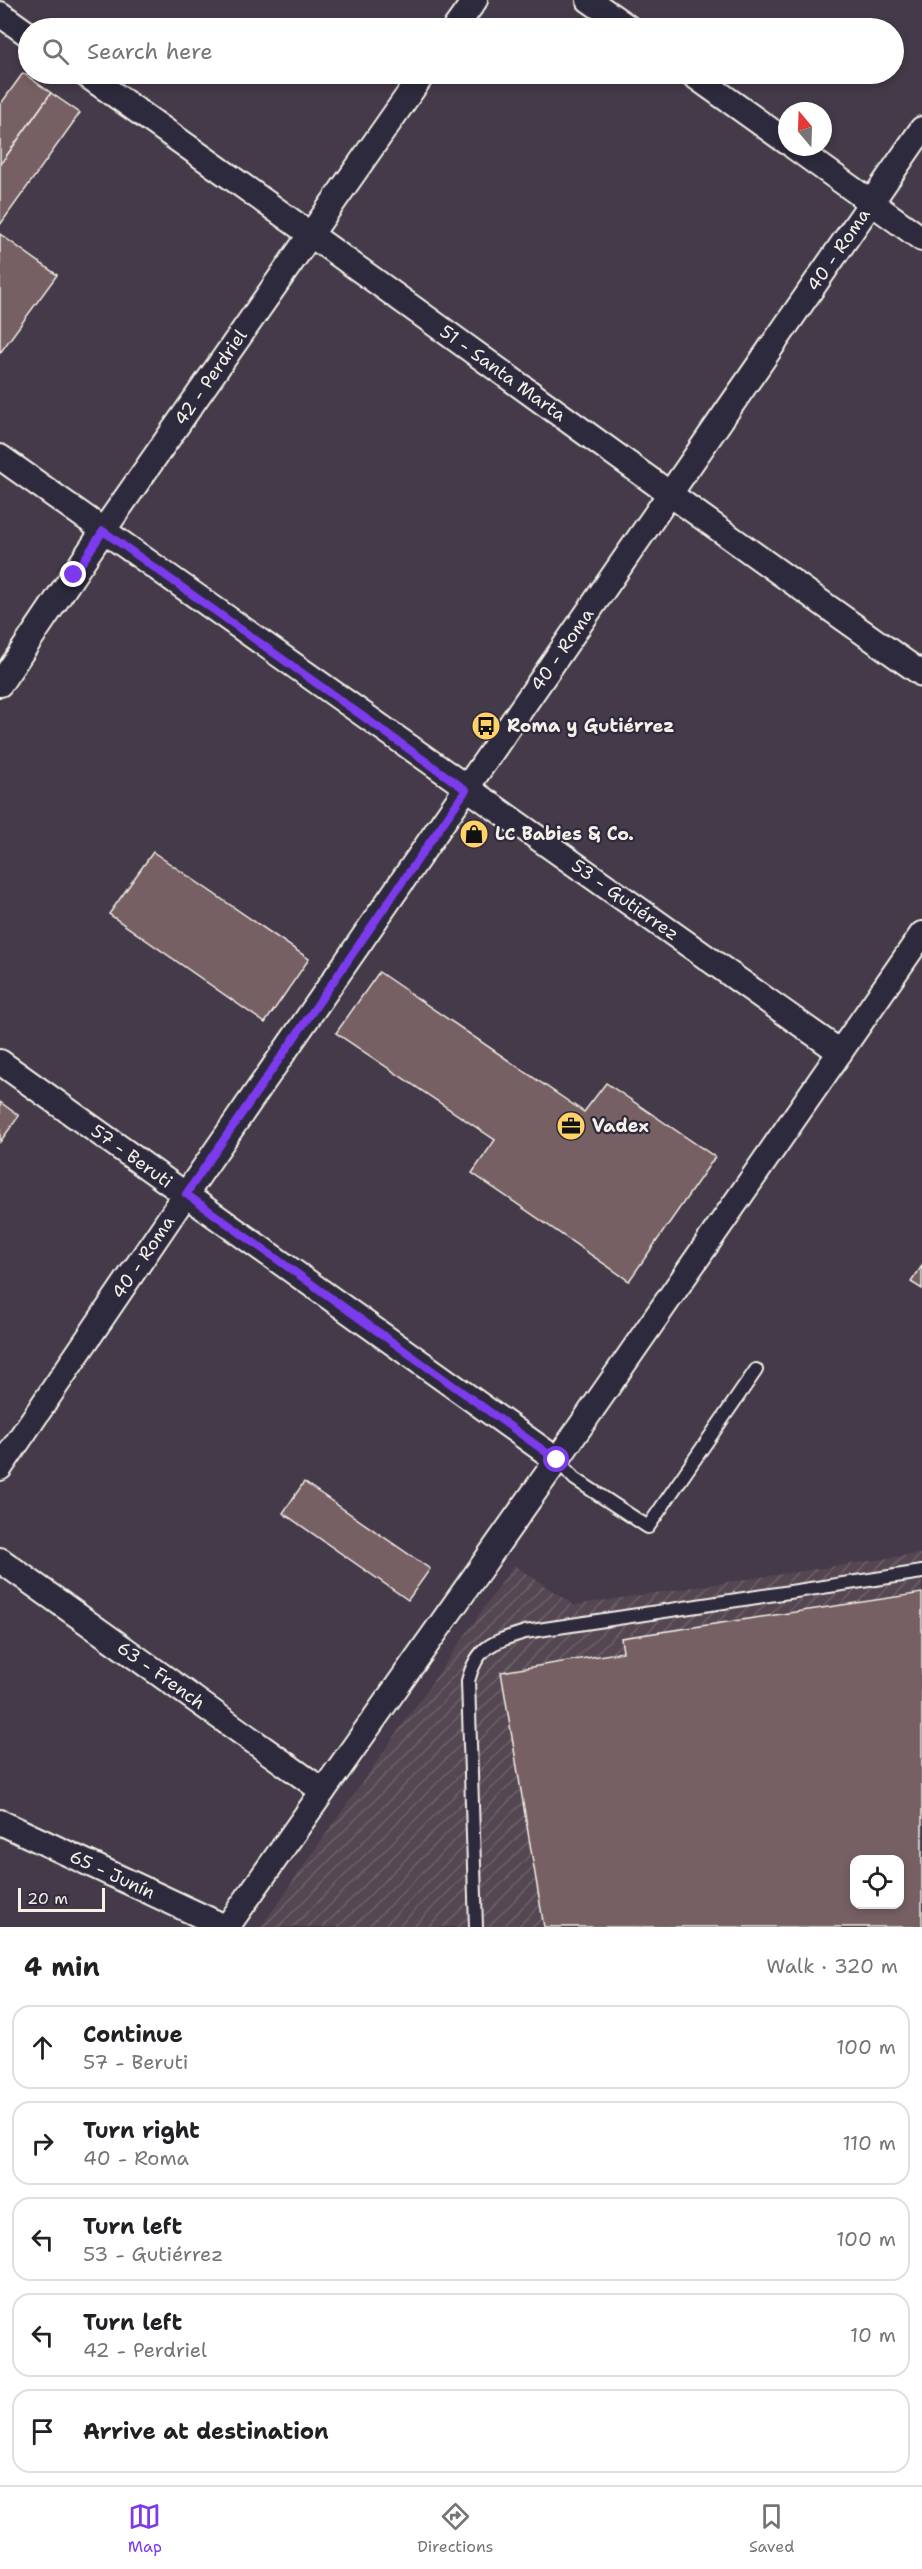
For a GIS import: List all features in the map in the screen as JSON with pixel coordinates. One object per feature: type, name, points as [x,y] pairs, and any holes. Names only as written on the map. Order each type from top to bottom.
[{"type":"street","points":[[462,18],[475,0]]},
{"type":"street","points":[[590,0],[615,18]]},
{"type":"street","points":[[0,14],[18,27]]},
{"type":"street","name":"51 - Santa Marta","points":[[98,84],[312,234],[670,496],[922,674]]},
{"type":"street","name":"42 - Perdriel","points":[[0,684],[103,531],[416,84]]},
{"type":"street","points":[[706,84],[778,136]]},
{"type":"street","name":"40 - Roma","points":[[0,1468],[186,1194],[922,129]]},
{"type":"street","points":[[807,156],[922,239]]},
{"type":"street","name":"53 - Gutiérrez","points":[[0,457],[466,790],[840,1052]]},
{"type":"street","points":[[226,1927],[557,1460],[922,934]]},
{"type":"street","name":"57 - Beruti","points":[[0,1062],[557,1460]]},
{"type":"street","name":"63 - French","points":[[0,1560],[322,1791]]},
{"type":"street","name":"65 - Junín","points":[[0,1822],[226,1927]]},
{"type":"lane","points":[[557,1460],[575,1479],[648,1527],[756,1370]]},
{"type":"lane","points":[[476,1927],[468,1681],[473,1661],[483,1650],[495,1641],[525,1632],[922,1572]]},
{"type":"shaded area","points":[[922,1553],[922,1927],[261,1927],[514,1565],[574,1605]]},
{"type":"building","points":[[18,80],[18,84],[38,84],[51,93],[0,165],[0,105]]},
{"type":"building","points":[[51,93],[80,113],[0,225],[0,165]]},
{"type":"building","points":[[0,234],[57,275],[0,353]]},
{"type":"building","points":[[153,852],[309,959],[265,1023],[109,914]]},
{"type":"building","name":"Vadex","points":[[379,972],[584,1112],[606,1083],[715,1157],[629,1281],[472,1173],[495,1140],[336,1033]]},
{"type":"building","points":[[0,1102],[19,1116],[0,1142]]},
{"type":"building","points":[[922,1266],[922,1289],[911,1282]]},
{"type":"building","points":[[304,1482],[430,1569],[408,1600],[283,1513]]},
{"type":"building","points":[[922,1593],[922,1927],[544,1927],[501,1672],[623,1652],[621,1638]]},
{"type":"place","name":"Roma y Gutiérrez","points":[[486,726]]},
{"type":"place","name":"LC Babies & Co.","points":[[474,834]]},
{"type":"place","name":"Vadex","points":[[571,1126]]},
{"type":"route","points":[[74,575],[103,531],[466,790],[186,1194],[557,1460]]}]
